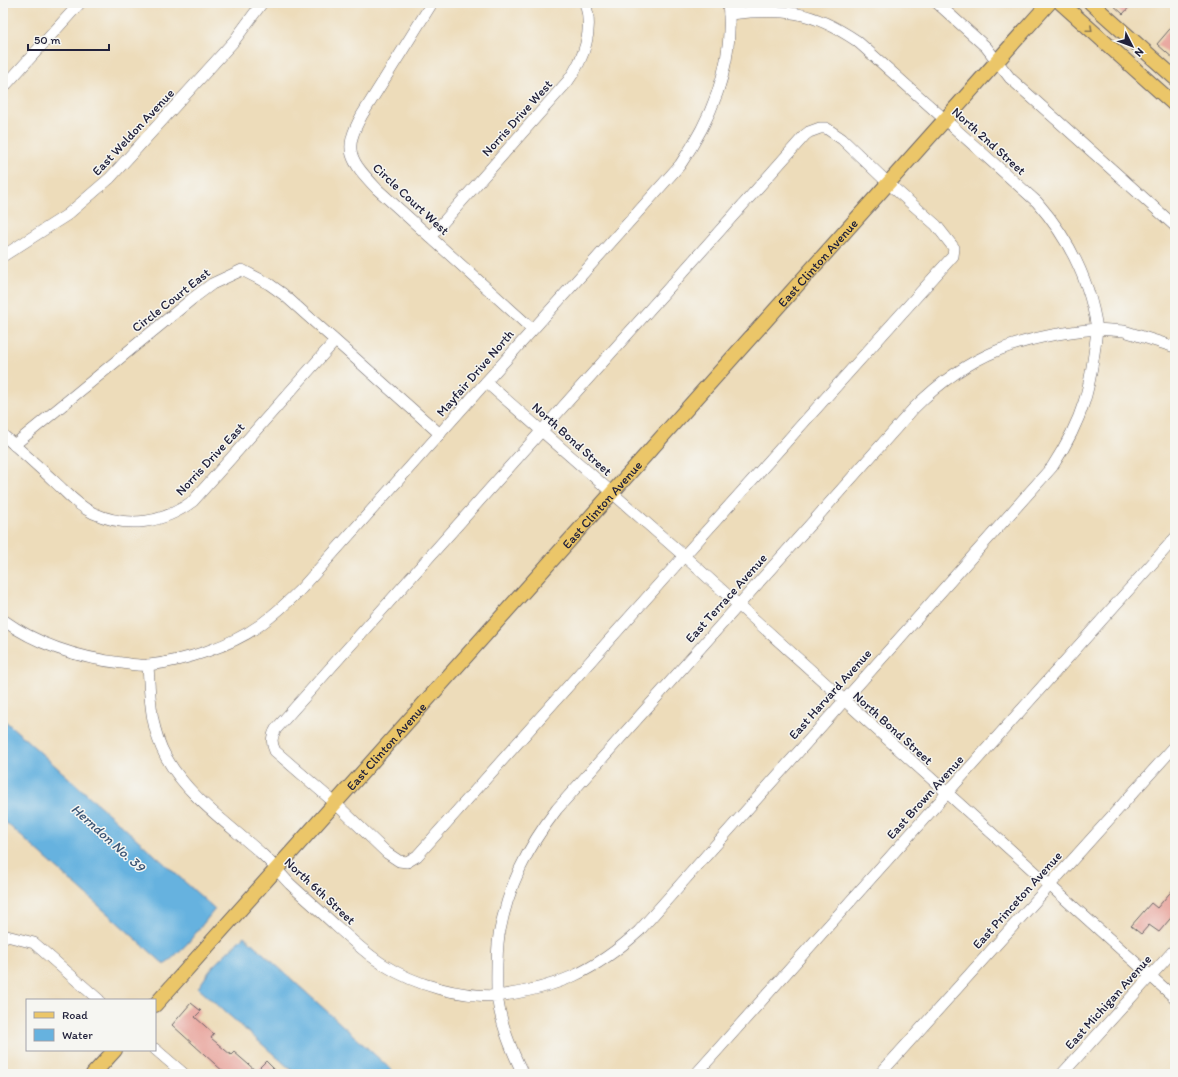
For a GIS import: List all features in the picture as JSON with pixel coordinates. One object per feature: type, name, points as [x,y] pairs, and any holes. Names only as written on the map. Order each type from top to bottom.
[{"type":"main road","name":"East Clinton Avenue","points":[[156,1004],[1049,3]]},
{"type":"main road","points":[[1061,3],[1175,105]]},
{"type":"main road","points":[[1090,3],[1175,78]]},
{"type":"main road","points":[[93,1074],[114,1051]]},
{"type":"street","points":[[3,88],[80,3]]},
{"type":"street","name":"East Weldon Avenue","points":[[3,256],[67,215],[110,178],[234,41],[262,3]]},
{"type":"street","name":"Circle Court West","points":[[432,3],[362,115],[354,130],[349,149],[365,176],[532,329]]},
{"type":"street","name":"Norris Drive West","points":[[431,236],[568,82],[576,71],[586,48],[588,34],[588,21],[585,3]]},
{"type":"street","points":[[937,3],[986,47],[1010,78],[1175,226]]},
{"type":"street","name":"North 2nd Street","points":[[728,9],[790,11],[825,22],[857,41],[1037,202],[1052,220],[1072,251],[1094,307],[1097,329]]},
{"type":"street","name":"Mayfair Drive North","points":[[3,620],[17,630],[64,651],[110,662],[148,666],[174,660],[224,644],[245,634],[265,621],[301,589],[674,171],[689,152],[705,124],[720,87],[728,43],[728,9]]},
{"type":"street","points":[[820,128],[826,128],[842,139],[888,183],[936,225],[954,248],[953,256],[413,860],[407,862],[399,861],[387,852],[275,751],[272,745],[272,735],[281,723],[542,432],[809,132],[820,128]]},
{"type":"street","name":"Circle Court East","points":[[14,445],[192,298],[212,284],[242,270],[283,294],[440,434]]},
{"type":"street","points":[[1097,329],[1124,331],[1175,346]]},
{"type":"street","name":"East Terrace Avenue","points":[[497,996],[499,937],[510,893],[528,850],[558,809],[914,408],[931,390],[948,377],[984,355],[1024,341],[1068,332],[1097,329]]},
{"type":"street","name":"East Harvard Avenue","points":[[497,996],[527,992],[551,986],[595,965],[619,949],[639,931],[842,701],[1052,467],[1069,441],[1084,404],[1091,380],[1097,329]]},
{"type":"street","name":"Norris Drive East","points":[[3,435],[78,503],[93,513],[121,521],[153,521],[169,516],[183,508],[202,492],[335,341]]},
{"type":"street","name":"North Bond Street","points":[[486,382],[684,556],[842,701],[1175,998]]},
{"type":"street","name":"East Brown Avenue","points":[[696,1074],[1175,538]]},
{"type":"street","name":"North 6th Street","points":[[148,666],[152,721],[158,740],[169,762],[195,795],[265,857],[290,884],[360,947],[385,966],[421,983],[442,989],[463,994],[497,996]]},
{"type":"street","name":"East Princeton Avenue","points":[[880,1074],[1175,746]]},
{"type":"street","points":[[3,935],[34,943],[98,999]]},
{"type":"street","name":"East Michigan Avenue","points":[[1063,1074],[1175,949]]},
{"type":"street","points":[[497,996],[500,1017],[506,1036],[523,1074]]},
{"type":"street","points":[[156,1050],[184,1074]]},
{"type":"water","name":"Herndon No. 39","points":[[3,719],[215,909],[187,944],[165,965],[3,820]]},
{"type":"water","points":[[244,936],[396,1074],[296,1074],[198,988],[213,966]]},
{"type":"building","points":[[1111,3],[1133,3],[1123,14]]},
{"type":"building","points":[[1175,23],[1175,60],[1157,44]]},
{"type":"building","points":[[1175,887],[1175,913],[1159,932],[1149,925],[1141,934],[1131,926],[1151,903],[1157,908]]},
{"type":"building","points":[[191,1003],[201,1011],[195,1017],[214,1034],[211,1038],[231,1055],[234,1052],[256,1071],[266,1061],[279,1074],[226,1074],[172,1025]]}]
